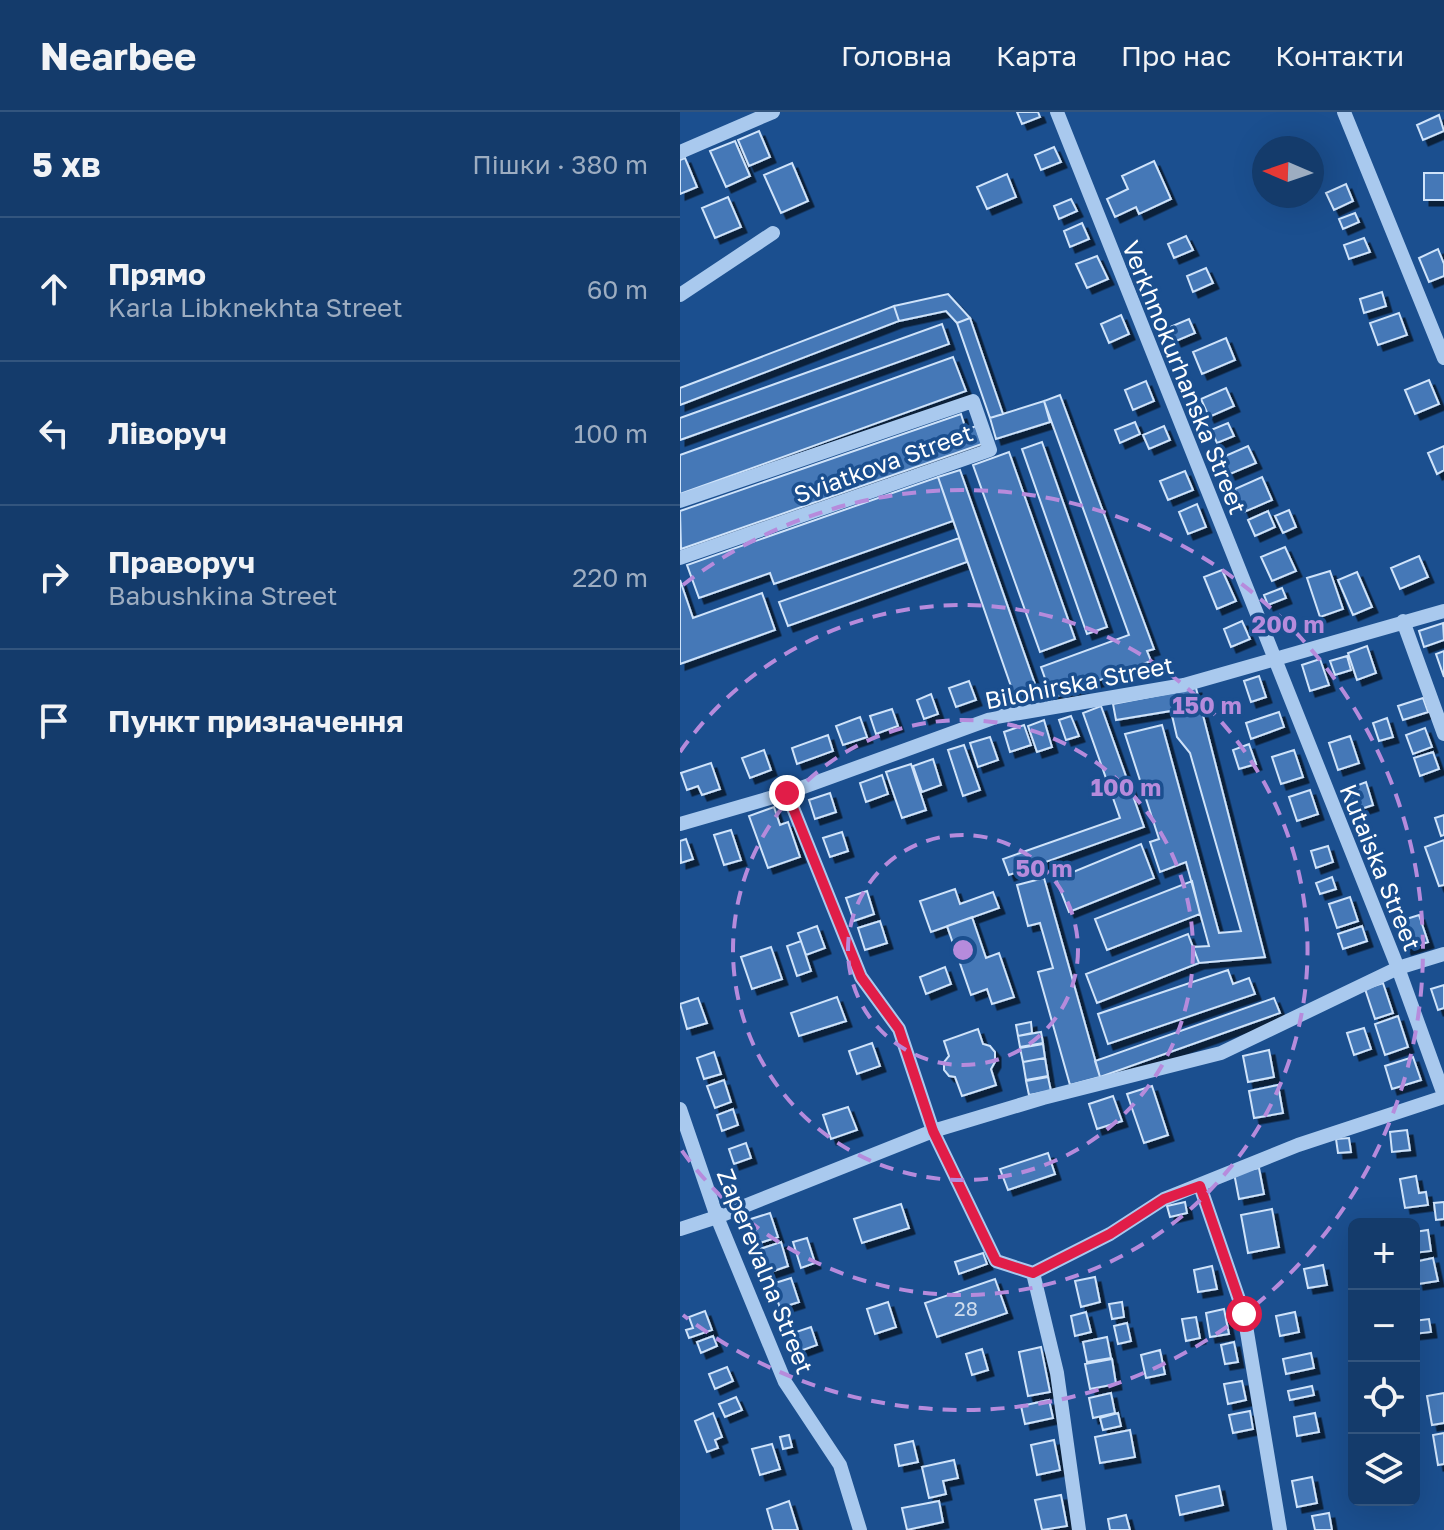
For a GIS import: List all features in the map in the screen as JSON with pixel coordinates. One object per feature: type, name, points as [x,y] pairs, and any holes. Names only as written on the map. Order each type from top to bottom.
[{"type":"street","points":[[680,152],[773,112]]},
{"type":"street","name":"Verkhnokurhanska Street","points":[[1057,112],[1273,658]]},
{"type":"street","points":[[1344,112],[1444,358]]},
{"type":"street","points":[[680,295],[773,233]]},
{"type":"street","name":"Sviatkova Street","points":[[680,501],[973,401],[990,450],[680,558]]},
{"type":"street","name":"Bilohirska Street","points":[[680,824],[787,793],[996,717],[1184,685],[1444,611]]},
{"type":"street","points":[[1403,621],[1444,734]]},
{"type":"street","name":"Kutaiska Street","points":[[1273,658],[1398,968],[1444,1096]]},
{"type":"street","points":[[787,793],[861,977],[899,1029],[933,1131],[996,1261],[1033,1273],[1110,1234],[1164,1199],[1298,1145],[1444,1096]]},
{"type":"street","points":[[680,1229],[933,1131],[1043,1098],[1221,1053],[1398,968],[1444,954]]},
{"type":"street","name":"Zaperevalna Street","points":[[680,1109],[717,1217],[785,1382],[840,1465],[860,1530]]},
{"type":"street","points":[[1200,1186],[1244,1314],[1280,1530]]},
{"type":"street","points":[[1033,1273],[1057,1373],[1079,1530]]},
{"type":"building","points":[[1017,112],[1038,112],[1040,117],[1022,124]]},
{"type":"building","points":[[1439,115],[1444,131],[1423,140],[1417,125]]},
{"type":"building","points":[[759,131],[770,157],[749,166],[738,140]]},
{"type":"building","points":[[735,141],[750,176],[726,187],[710,151]]},
{"type":"building","points":[[1054,147],[1061,162],[1041,170],[1035,155]]},
{"type":"building","points":[[685,158],[697,187],[680,194],[680,160]]},
{"type":"building","points":[[1154,161],[1171,199],[1139,214],[1136,207],[1115,217],[1107,199],[1128,189],[1122,176]]},
{"type":"building","points":[[792,163],[808,201],[781,213],[764,175]]},
{"type":"building","points":[[1424,173],[1444,173],[1444,200],[1424,200]]},
{"type":"building","points":[[1007,174],[1016,197],[987,209],[977,187]]},
{"type":"building","points":[[1346,184],[1353,201],[1334,210],[1326,193]]},
{"type":"building","points":[[728,197],[741,227],[715,238],[702,208]]},
{"type":"building","points":[[1071,199],[1077,211],[1059,219],[1054,206]]},
{"type":"building","points":[[1355,213],[1359,222],[1343,229],[1339,219]]},
{"type":"building","points":[[1082,223],[1089,239],[1070,247],[1064,231]]},
{"type":"building","points":[[1186,236],[1193,250],[1174,258],[1168,244]]},
{"type":"building","points":[[1364,238],[1370,252],[1349,259],[1344,245]]},
{"type":"building","points":[[1438,249],[1444,264],[1444,276],[1429,282],[1419,258]]},
{"type":"building","points":[[1097,256],[1108,279],[1087,288],[1076,264]]},
{"type":"building","points":[[1206,268],[1213,283],[1193,292],[1187,276]]},
{"type":"building","points":[[1382,292],[1386,306],[1364,313],[1360,299]]},
{"type":"building","points":[[948,294],[970,318],[957,323],[946,311],[899,321],[894,306]]},
{"type":"building","points":[[894,306],[899,321],[680,405],[680,388]]},
{"type":"building","points":[[1399,313],[1407,335],[1378,345],[1370,323]]},
{"type":"building","points":[[1121,315],[1129,334],[1109,343],[1101,324]]},
{"type":"building","points":[[970,318],[1003,414],[990,418],[957,323]]},
{"type":"building","points":[[1189,319],[1195,333],[1176,341],[1170,327]]},
{"type":"building","points":[[942,324],[949,344],[680,440],[680,418]]},
{"type":"building","points":[[1226,338],[1235,360],[1202,374],[1193,352]]},
{"type":"building","points":[[953,357],[966,391],[680,494],[680,455]]},
{"type":"building","points":[[1429,380],[1439,404],[1415,414],[1405,390]]},
{"type":"building","points":[[1146,381],[1154,401],[1133,410],[1125,390]]},
{"type":"building","points":[[1226,388],[1234,406],[1209,417],[1201,399]]},
{"type":"building","points":[[1060,395],[1154,649],[1147,651],[1151,661],[1052,698],[1041,667],[1129,635],[1044,401]]},
{"type":"building","points":[[1044,401],[1050,422],[996,439],[990,418]]},
{"type":"building","points":[[961,414],[966,430],[976,426],[982,444],[681,549],[680,511]]},
{"type":"building","points":[[1135,422],[1140,434],[1120,443],[1115,430]]},
{"type":"building","points":[[1228,423],[1234,436],[1217,443],[1211,430]]},
{"type":"building","points":[[1164,426],[1170,440],[1149,449],[1143,435]]},
{"type":"building","points":[[1042,442],[1107,627],[1087,634],[1022,449]]},
{"type":"building","points":[[1248,446],[1256,463],[1230,474],[1223,457]]},
{"type":"building","points":[[1444,446],[1444,470],[1437,474],[1428,453]]},
{"type":"building","points":[[1009,452],[1075,639],[1040,652],[973,465]]},
{"type":"building","points":[[960,470],[1036,687],[1014,695],[938,477]]},
{"type":"building","points":[[1185,471],[1193,490],[1168,500],[1160,481]]},
{"type":"building","points":[[938,477],[953,521],[774,584],[770,573],[699,598],[687,565]]},
{"type":"building","points":[[1262,477],[1272,500],[1244,512],[1235,489]]},
{"type":"building","points":[[1197,504],[1206,527],[1188,534],[1179,512]]},
{"type":"building","points":[[1289,510],[1296,527],[1283,533],[1275,516]]},
{"type":"building","points":[[1268,511],[1275,527],[1255,536],[1248,520]]},
{"type":"building","points":[[959,538],[967,562],[788,626],[779,602]]},
{"type":"building","points":[[1285,547],[1296,571],[1272,581],[1261,557]]},
{"type":"building","points":[[1419,556],[1428,577],[1400,589],[1391,568]]},
{"type":"building","points":[[1222,570],[1236,601],[1217,609],[1204,577]]},
{"type":"building","points":[[1330,571],[1343,609],[1320,617],[1307,578]]},
{"type":"building","points":[[1357,572],[1372,607],[1353,615],[1338,580]]},
{"type":"building","points":[[680,580],[693,618],[762,593],[775,630],[680,664]]},
{"type":"building","points":[[1282,588],[1286,598],[1268,605],[1264,595]]},
{"type":"building","points":[[1242,621],[1250,639],[1231,647],[1224,629]]},
{"type":"building","points":[[1443,623],[1444,640],[1424,647],[1419,631]]},
{"type":"building","points":[[1367,646],[1376,673],[1357,680],[1348,653]]},
{"type":"building","points":[[1444,651],[1444,677],[1436,654]]},
{"type":"building","points":[[1347,656],[1351,670],[1335,675],[1330,661]]},
{"type":"building","points":[[1320,659],[1329,685],[1310,691],[1302,665]]},
{"type":"building","points":[[1259,676],[1266,697],[1251,702],[1244,681]]},
{"type":"building","points":[[969,681],[976,700],[956,707],[949,688]]},
{"type":"building","points":[[1196,688],[1265,957],[1199,963],[1193,947],[1209,946],[1186,862],[1160,872],[1150,842],[1159,839],[1125,734],[1162,725],[1219,933],[1241,931],[1190,753],[1177,737],[1171,711],[1116,720],[1113,704]]},
{"type":"building","points":[[931,694],[938,714],[924,719],[917,700]]},
{"type":"building","points":[[1423,698],[1428,712],[1403,720],[1398,706]]},
{"type":"building","points":[[1101,706],[1144,827],[1009,875],[1003,859],[1120,818],[1083,713]]},
{"type":"building","points":[[892,709],[898,726],[876,734],[870,716]]},
{"type":"building","points":[[1279,712],[1284,727],[1251,739],[1246,723]]},
{"type":"building","points":[[1071,716],[1079,736],[1066,740],[1059,720]]},
{"type":"building","points":[[860,717],[867,737],[843,745],[836,726]]},
{"type":"building","points":[[1387,718],[1393,737],[1379,741],[1373,723]]},
{"type":"building","points":[[1044,720],[1052,747],[1037,752],[1028,726]]},
{"type":"building","points":[[1024,725],[1031,745],[1010,752],[1004,732]]},
{"type":"building","points":[[1425,728],[1432,747],[1413,754],[1406,735]]},
{"type":"building","points":[[828,735],[833,751],[797,764],[792,748]]},
{"type":"building","points":[[1350,736],[1359,763],[1338,770],[1329,743]]},
{"type":"building","points":[[990,737],[998,760],[978,767],[970,743]]},
{"type":"building","points":[[1249,744],[1256,764],[1239,769],[1233,750]]},
{"type":"building","points":[[964,745],[980,790],[963,796],[948,750]]},
{"type":"building","points":[[764,750],[771,770],[750,778],[742,758]]},
{"type":"building","points":[[1294,750],[1303,777],[1281,784],[1272,757]]},
{"type":"building","points":[[1433,752],[1439,769],[1420,776],[1414,758]]},
{"type":"building","points":[[933,759],[941,785],[922,792],[913,766]]},
{"type":"building","points":[[711,763],[720,789],[702,795],[698,786],[687,790],[681,773]]},
{"type":"building","points":[[911,764],[926,810],[902,818],[886,772]]},
{"type":"building","points":[[882,775],[888,794],[866,802],[860,783]]},
{"type":"building","points":[[1366,782],[1373,805],[1355,811],[1348,789]]},
{"type":"building","points":[[1310,790],[1318,814],[1297,821],[1289,797]]},
{"type":"building","points":[[830,793],[836,812],[815,819],[809,800]]},
{"type":"building","points":[[774,807],[780,825],[788,822],[800,857],[768,868],[749,816]]},
{"type":"building","points":[[1444,815],[1444,835],[1441,836],[1435,818]]},
{"type":"building","points":[[731,830],[741,860],[724,865],[714,835]]},
{"type":"building","points":[[842,832],[848,851],[830,857],[823,838]]},
{"type":"building","points":[[686,839],[693,859],[681,863],[680,841]]},
{"type":"building","points":[[1444,840],[1444,885],[1439,886],[1425,847]]},
{"type":"building","points":[[1141,844],[1154,878],[1069,912],[1056,879]]},
{"type":"building","points":[[1328,846],[1333,862],[1316,868],[1311,851]]},
{"type":"building","points":[[1332,877],[1336,889],[1320,894],[1316,883]]},
{"type":"building","points":[[1044,878],[1100,1077],[1070,1085],[1038,972],[1053,968],[1040,923],[1028,926],[1017,885]]},
{"type":"building","points":[[1192,881],[1200,914],[1107,950],[1095,919]]},
{"type":"building","points":[[955,889],[960,904],[993,892],[999,908],[931,932],[920,901]]},
{"type":"building","points":[[867,891],[874,914],[854,921],[846,898]]},
{"type":"building","points":[[1350,897],[1358,921],[1337,928],[1329,904]]},
{"type":"building","points":[[1419,915],[1428,942],[1406,949],[1397,922]]},
{"type":"building","points":[[972,917],[986,958],[999,953],[1014,997],[992,1004],[987,989],[971,995],[947,926]]},
{"type":"building","points":[[880,921],[887,943],[865,950],[858,928]]},
{"type":"building","points":[[817,926],[825,948],[806,955],[798,933]]},
{"type":"building","points":[[1362,926],[1367,941],[1343,949],[1338,934]]},
{"type":"building","points":[[1188,934],[1199,963],[1097,1003],[1086,974]]},
{"type":"building","points":[[801,941],[811,971],[797,976],[787,946]]},
{"type":"building","points":[[771,947],[782,979],[752,989],[741,957]]},
{"type":"building","points":[[945,967],[951,984],[926,994],[920,977]]},
{"type":"building","points":[[1228,970],[1233,984],[1249,978],[1255,994],[1108,1044],[1098,1014]]},
{"type":"building","points":[[1383,983],[1393,1013],[1375,1019],[1365,989]]},
{"type":"building","points":[[1444,985],[1444,1008],[1438,1010],[1431,989]]},
{"type":"building","points":[[837,997],[846,1021],[799,1036],[791,1013]]},
{"type":"building","points":[[698,998],[707,1023],[687,1029],[680,1004]]},
{"type":"building","points":[[1274,998],[1280,1013],[1100,1077],[1095,1061]]},
{"type":"building","points":[[1398,1016],[1408,1047],[1385,1055],[1375,1024]]},
{"type":"building","points":[[1031,1022],[1032,1033],[1018,1036],[1016,1025]]},
{"type":"building","points":[[1364,1028],[1371,1049],[1354,1055],[1347,1033]]},
{"type":"building","points":[[978,1029],[983,1044],[995,1052],[991,1069],[996,1085],[962,1096],[955,1077],[944,1070],[944,1062],[949,1056],[944,1041]]},
{"type":"building","points":[[1041,1032],[1043,1043],[1020,1047],[1018,1036]]},
{"type":"building","points":[[872,1043],[880,1066],[857,1074],[849,1051]]},
{"type":"building","points":[[1043,1044],[1045,1058],[1023,1062],[1020,1048]]},
{"type":"building","points":[[1269,1050],[1274,1077],[1248,1082],[1243,1056]]},
{"type":"building","points":[[714,1052],[721,1074],[704,1079],[697,1058]]},
{"type":"building","points":[[1413,1057],[1421,1080],[1392,1089],[1385,1066]]},
{"type":"building","points":[[1045,1058],[1048,1076],[1026,1080],[1023,1062]]},
{"type":"building","points":[[1048,1077],[1051,1091],[1029,1095],[1026,1081]]},
{"type":"building","points":[[724,1080],[731,1102],[715,1108],[707,1086]]},
{"type":"building","points":[[1278,1085],[1283,1113],[1254,1118],[1249,1091]]},
{"type":"building","points":[[1152,1086],[1168,1135],[1144,1143],[1127,1094]]},
{"type":"building","points":[[1113,1096],[1122,1121],[1097,1129],[1089,1104]]},
{"type":"building","points":[[848,1107],[857,1130],[831,1139],[823,1115]]},
{"type":"building","points":[[733,1109],[738,1125],[722,1131],[717,1115]]},
{"type":"building","points":[[1407,1130],[1410,1150],[1392,1152],[1390,1132]]},
{"type":"building","points":[[1349,1138],[1351,1152],[1338,1153],[1336,1139]]},
{"type":"building","points":[[746,1143],[751,1158],[734,1164],[729,1149]]},
{"type":"building","points":[[1048,1153],[1055,1174],[1008,1190],[1000,1169]]},
{"type":"building","points":[[1259,1168],[1264,1194],[1239,1199],[1234,1173]]},
{"type":"building","points":[[1416,1176],[1419,1193],[1426,1192],[1428,1205],[1405,1208],[1400,1179]]},
{"type":"building","points":[[1185,1202],[1187,1213],[1170,1217],[1167,1206]]},
{"type":"building","points":[[1444,1202],[1444,1219],[1436,1220],[1434,1203]]},
{"type":"building","points":[[901,1204],[909,1228],[862,1243],[854,1219]]},
{"type":"building","points":[[1272,1209],[1279,1247],[1248,1253],[1241,1215]]},
{"type":"building","points":[[770,1213],[778,1237],[760,1243],[751,1219]]},
{"type":"building","points":[[1428,1230],[1431,1251],[1420,1252],[1420,1231]]},
{"type":"building","points":[[807,1238],[815,1263],[801,1268],[793,1242]]},
{"type":"building","points":[[781,1242],[788,1266],[768,1273],[760,1249]]},
{"type":"building","points":[[983,1253],[987,1264],[959,1274],[955,1262]]},
{"type":"building","points":[[1433,1258],[1438,1281],[1420,1284],[1420,1261]]},
{"type":"building","points":[[1323,1265],[1327,1285],[1308,1288],[1304,1269]]},
{"type":"building","points":[[1212,1266],[1217,1289],[1198,1292],[1194,1270]]},
{"type":"building","points":[[1095,1277],[1100,1302],[1081,1307],[1075,1281]]},
{"type":"building","points":[[791,1278],[799,1302],[780,1308],[772,1284]]},
{"type":"building","points":[[995,1279],[1007,1313],[937,1337],[925,1303]]},
{"type":"building","points":[[888,1302],[896,1327],[875,1334],[867,1309]]},
{"type":"building","points":[[1122,1302],[1124,1317],[1112,1319],[1109,1304]]},
{"type":"building","points":[[1224,1309],[1229,1334],[1210,1337],[1206,1313]]},
{"type":"building","points":[[705,1311],[712,1330],[689,1338],[686,1330],[693,1328],[689,1317]]},
{"type":"building","points":[[1086,1312],[1091,1332],[1075,1336],[1071,1316]]},
{"type":"building","points":[[1295,1312],[1299,1332],[1280,1336],[1276,1316]]},
{"type":"building","points":[[1196,1317],[1200,1338],[1186,1341],[1182,1319]]},
{"type":"building","points":[[1429,1319],[1431,1332],[1420,1333],[1420,1320]]},
{"type":"building","points":[[1127,1323],[1131,1341],[1118,1344],[1114,1326]]},
{"type":"building","points":[[811,1327],[817,1345],[800,1351],[793,1333]]},
{"type":"building","points":[[713,1336],[717,1346],[701,1353],[697,1342]]},
{"type":"building","points":[[1107,1337],[1111,1358],[1087,1362],[1083,1342]]},
{"type":"building","points":[[1234,1342],[1238,1362],[1225,1364],[1221,1345]]},
{"type":"building","points":[[1041,1347],[1050,1392],[1028,1396],[1019,1352]]},
{"type":"building","points":[[982,1349],[988,1370],[972,1375],[966,1354]]},
{"type":"building","points":[[1160,1350],[1165,1374],[1146,1378],[1141,1355]]},
{"type":"building","points":[[1311,1353],[1314,1368],[1286,1374],[1283,1359]]},
{"type":"building","points":[[1112,1359],[1116,1384],[1090,1389],[1085,1364]]},
{"type":"building","points":[[727,1367],[733,1381],[715,1389],[709,1374]]},
{"type":"building","points":[[1242,1381],[1246,1400],[1228,1404],[1224,1384]]},
{"type":"building","points":[[1312,1386],[1314,1395],[1290,1400],[1288,1391]]},
{"type":"building","points":[[1111,1393],[1115,1413],[1093,1418],[1089,1398]]},
{"type":"building","points":[[1444,1393],[1444,1423],[1432,1425],[1427,1396]]},
{"type":"building","points":[[736,1397],[742,1410],[725,1417],[719,1404]]},
{"type":"building","points":[[1049,1400],[1053,1418],[1025,1424],[1021,1406]]},
{"type":"building","points":[[1250,1411],[1253,1429],[1233,1433],[1229,1415]]},
{"type":"building","points":[[713,1413],[722,1437],[715,1440],[718,1448],[707,1452],[695,1421]]},
{"type":"building","points":[[1118,1413],[1121,1426],[1103,1430],[1100,1418]]},
{"type":"building","points":[[1315,1413],[1319,1432],[1297,1436],[1294,1417]]},
{"type":"building","points":[[1130,1430],[1135,1457],[1100,1463],[1095,1437]]},
{"type":"building","points":[[1444,1433],[1444,1464],[1438,1465],[1433,1435]]},
{"type":"building","points":[[789,1435],[792,1447],[783,1449],[780,1437]]},
{"type":"building","points":[[1054,1440],[1060,1470],[1037,1475],[1031,1445]]},
{"type":"building","points":[[913,1441],[918,1462],[899,1466],[895,1445]]},
{"type":"building","points":[[772,1444],[780,1469],[760,1475],[752,1449]]},
{"type":"building","points":[[954,1460],[958,1478],[943,1481],[946,1494],[929,1498],[922,1467]]},
{"type":"building","points":[[1312,1477],[1317,1503],[1297,1507],[1292,1481]]},
{"type":"building","points":[[1219,1486],[1223,1505],[1180,1515],[1176,1496]]},
{"type":"building","points":[[1061,1495],[1067,1526],[1042,1530],[1035,1500]]},
{"type":"building","points":[[789,1501],[798,1530],[773,1530],[767,1509]]},
{"type":"building","points":[[939,1501],[943,1522],[907,1530],[902,1508]]},
{"type":"building","points":[[1329,1513],[1332,1530],[1315,1530],[1312,1516]]},
{"type":"building","points":[[1126,1515],[1130,1530],[1110,1530],[1108,1519]]},
{"type":"route","points":[[787,793],[861,977],[899,1029],[933,1131],[996,1261],[1033,1273],[1110,1234],[1164,1199],[1200,1186],[1244,1314]]}]
